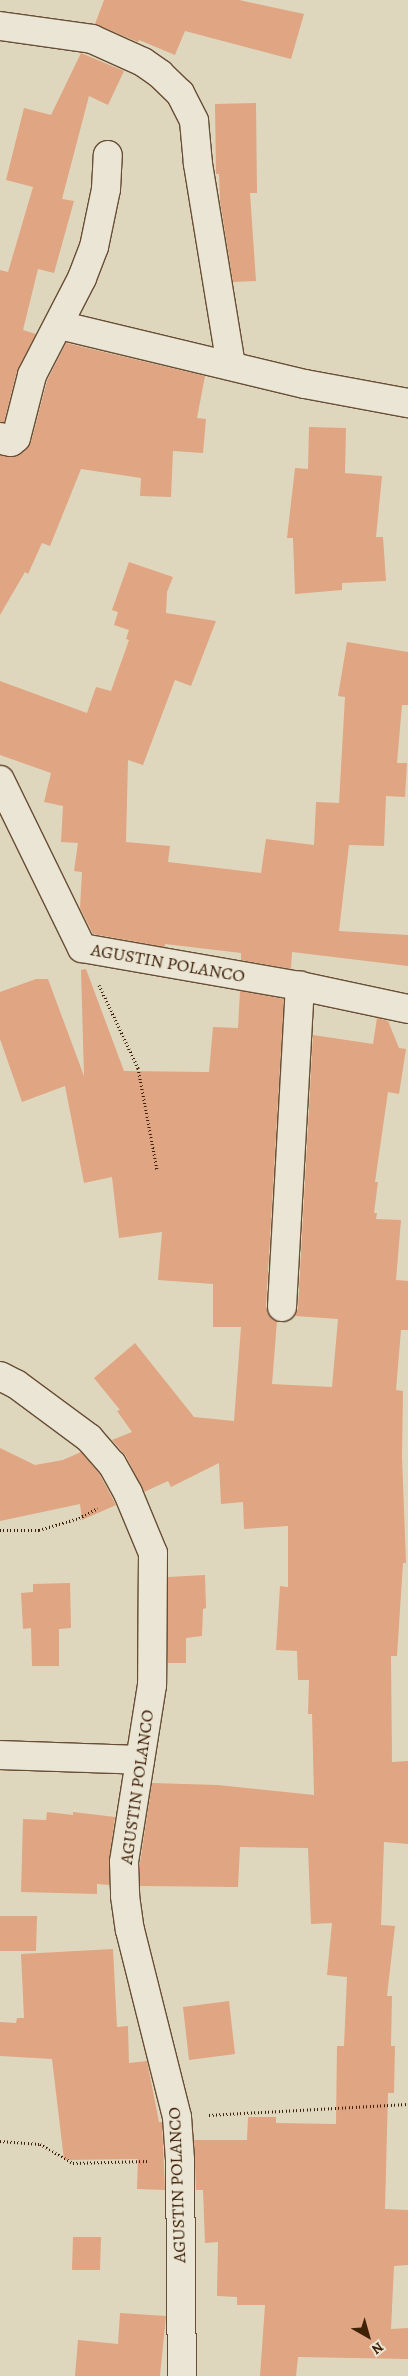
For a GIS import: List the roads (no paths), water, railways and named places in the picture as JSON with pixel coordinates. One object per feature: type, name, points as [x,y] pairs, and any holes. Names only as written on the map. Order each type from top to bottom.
[{"type":"street","points":[[0,26],[92,39],[143,62],[160,74],[180,93],[194,121],[198,164],[231,365]]},
{"type":"street","points":[[0,437],[6,442],[11,442],[16,438],[32,375],[82,278],[94,247],[106,189],[108,155]]},
{"type":"street","points":[[59,325],[305,384],[408,403]]},
{"type":"street","name":"AGUSTIN POLANCO","points":[[0,780],[82,948],[300,986],[408,1009]]},
{"type":"street","points":[[282,1307],[300,986]]},
{"type":"street","name":"AGUSTIN POLANCO","points":[[0,1376],[16,1384],[89,1438],[112,1464],[128,1493],[153,1553],[152,1685],[124,1862],[130,1930],[177,2117],[180,2160],[182,2376]]},
{"type":"street","points":[[0,1756],[140,1760]]}]
